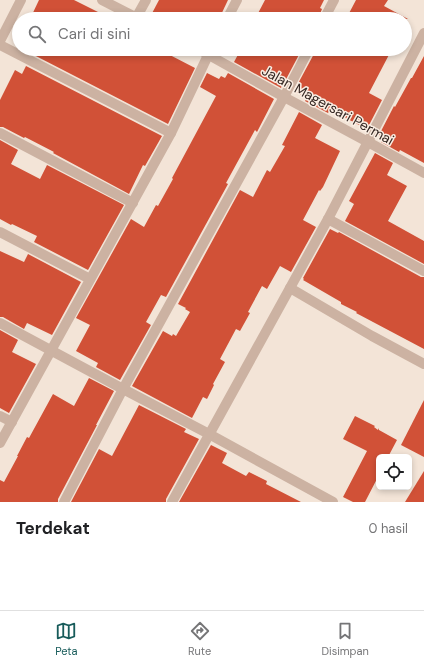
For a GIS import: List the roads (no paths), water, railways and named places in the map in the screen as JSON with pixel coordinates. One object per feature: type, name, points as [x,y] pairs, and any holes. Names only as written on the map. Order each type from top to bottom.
[{"type":"street","points":[[15,12],[21,0]]},
{"type":"street","points":[[102,0],[125,12]]},
{"type":"street","points":[[140,12],[146,0]]},
{"type":"street","points":[[231,12],[237,0]]},
{"type":"street","points":[[328,12],[334,0]]},
{"type":"street","points":[[0,42],[12,18]]},
{"type":"street","points":[[172,502],[328,219],[424,33]]},
{"type":"street","points":[[0,46],[12,52]]},
{"type":"street","points":[[20,56],[171,133]]},
{"type":"street","points":[[0,443],[171,133],[208,56]]},
{"type":"street","name":"Jalan Magersari Permai","points":[[217,56],[284,97],[424,173]]},
{"type":"street","points":[[64,502],[123,389],[305,56]]},
{"type":"street","points":[[0,133],[132,203]]},
{"type":"street","points":[[328,219],[424,271]]},
{"type":"street","points":[[0,232],[90,279]]},
{"type":"street","points":[[290,288],[372,336],[424,364]]},
{"type":"street","points":[[0,323],[333,502]]},
{"type":"street","points":[[0,416],[12,422]]}]
